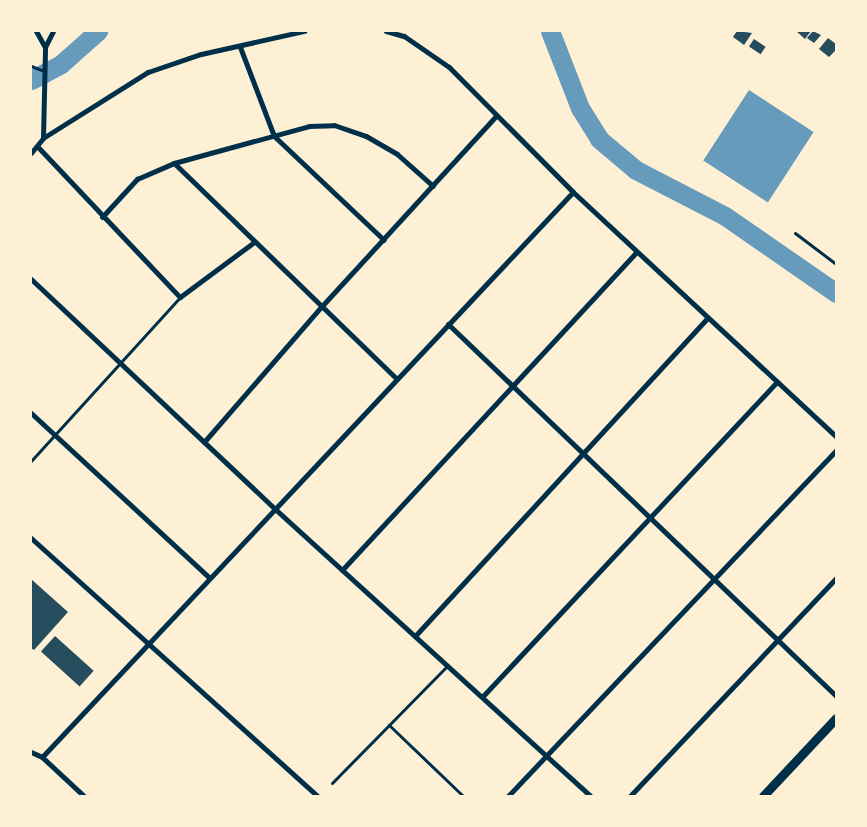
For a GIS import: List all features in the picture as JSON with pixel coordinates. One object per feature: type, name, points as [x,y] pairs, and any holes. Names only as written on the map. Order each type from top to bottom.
[{"type":"main road","points":[[763,796],[836,718]]},
{"type":"street","points":[[36,31],[44,47],[44,138]]},
{"type":"street","points":[[44,47],[53,31]]},
{"type":"street","points":[[31,153],[44,138],[148,72],[201,54],[240,47],[304,31]]},
{"type":"street","points":[[386,31],[404,36],[450,67],[573,192],[836,436]]},
{"type":"street","points":[[240,47],[274,136],[384,240]]},
{"type":"street","points":[[204,442],[321,307],[497,115]]},
{"type":"street","points":[[102,216],[138,179],[174,163],[310,126],[334,125],[366,136],[397,154],[433,186]]},
{"type":"street","points":[[37,146],[180,297],[254,242]]},
{"type":"street","points":[[174,163],[321,307],[398,379]]},
{"type":"street","points":[[42,757],[573,192]]},
{"type":"street","points":[[342,570],[514,388],[636,252]]},
{"type":"street","points":[[31,279],[275,509],[590,796]]},
{"type":"street","points":[[415,636],[707,318]]},
{"type":"street","points":[[448,324],[836,696]]},
{"type":"street","points":[[482,697],[649,516],[777,382]]},
{"type":"street","points":[[31,413],[210,578]]},
{"type":"street","points":[[508,796],[836,450]]},
{"type":"street","points":[[31,538],[318,796]]},
{"type":"street","points":[[630,796],[836,578]]},
{"type":"street","points":[[31,752],[42,757],[84,796]]},
{"type":"lane","points":[[31,66],[44,70]]},
{"type":"lane","points":[[795,233],[836,264]]},
{"type":"lane","points":[[31,461],[180,297]]},
{"type":"lane","points":[[332,783],[448,665]]},
{"type":"lane","points":[[389,725],[463,796]]},
{"type":"water","points":[[749,90],[814,132],[768,202],[703,160]]},
{"type":"building","points":[[737,31],[752,33],[744,45],[733,37]]},
{"type":"building","points":[[796,31],[811,31],[805,39]]},
{"type":"building","points":[[813,31],[821,35],[814,43],[807,38]]},
{"type":"building","points":[[828,38],[836,44],[836,50],[829,57],[819,49]]},
{"type":"building","points":[[754,39],[766,47],[761,54],[749,46]]},
{"type":"building","points":[[31,579],[68,612],[34,650],[31,648]]},
{"type":"building","points":[[55,636],[94,671],[80,686],[41,652]]},
{"type":"waterway","points":[[31,80],[61,64],[98,31]]},
{"type":"waterway","points":[[550,31],[580,108],[599,139],[636,170],[725,216],[836,293]]}]
